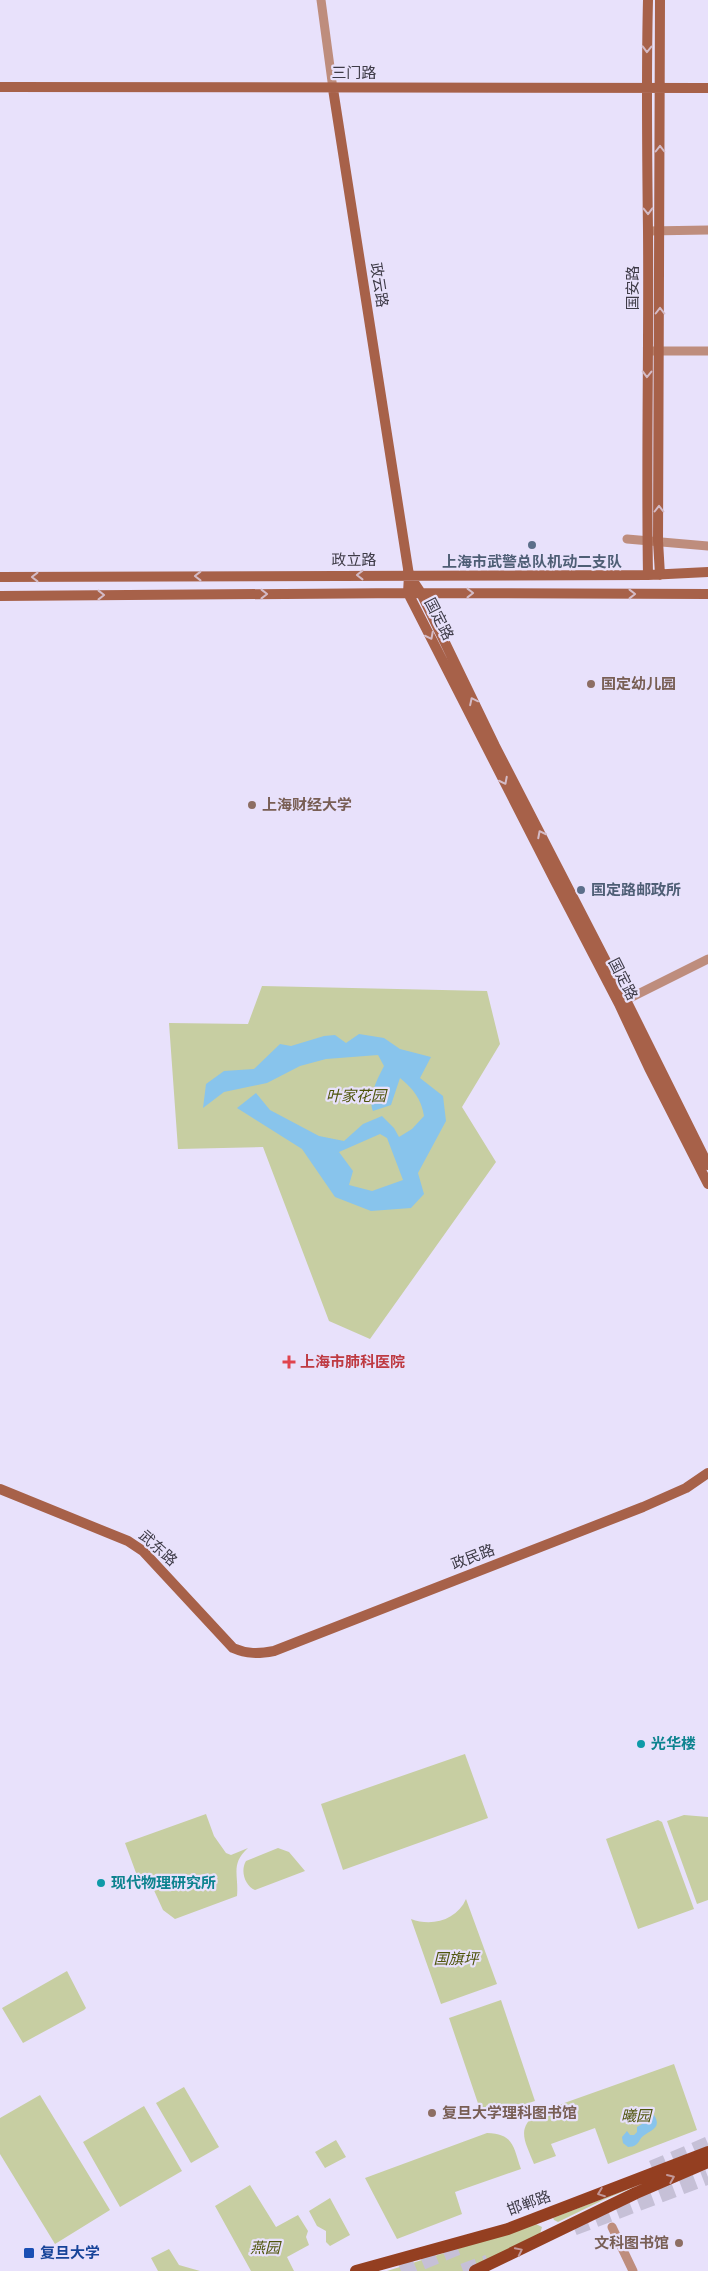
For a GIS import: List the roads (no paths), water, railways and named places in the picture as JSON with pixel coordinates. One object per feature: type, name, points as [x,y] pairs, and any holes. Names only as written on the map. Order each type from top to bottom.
[{"type":"main road","name":"邯郸路","points":[[356,2271],[522,2224],[708,2152]]},
{"type":"main road","points":[[475,2271],[636,2193],[708,2162]]},
{"type":"main road","points":[[382,2271],[494,2233]]},
{"type":"main road","points":[[370,2271],[436,2248]]},
{"type":"street","name":"政云路","points":[[321,0],[333,89],[409,575]]},
{"type":"street","name":"国安路","points":[[648,0],[646,88],[648,575]]},
{"type":"street","name":"国安路","points":[[660,0],[661,231],[658,541],[660,575]]},
{"type":"street","name":"三门路","points":[[0,87],[333,89],[708,88]]},
{"type":"street","points":[[648,231],[708,230]]},
{"type":"street","points":[[648,351],[708,351]]},
{"type":"street","points":[[627,539],[708,546]]},
{"type":"street","name":"政立路","points":[[0,577],[660,575],[708,572]]},
{"type":"street","name":"国定路","points":[[409,575],[408,592],[550,872],[623,1002],[649,1068],[708,1184]]},
{"type":"street","name":"国定路","points":[[409,575],[421,592],[623,1002],[708,1165]]},
{"type":"street","points":[[0,596],[408,592],[708,594]]},
{"type":"street","points":[[623,1002],[708,959]]},
{"type":"street","name":"政民路","points":[[244,1652],[258,1654],[274,1651],[643,1507],[686,1488],[708,1473]]},
{"type":"street","name":"武东路","points":[[0,1489],[128,1541],[143,1551],[219,1635],[233,1648],[244,1652]]},
{"type":"street","points":[[612,2227],[633,2271]]},
{"type":"water","points":[[359,1034],[384,1038],[400,1049],[431,1057],[420,1078],[443,1096],[446,1121],[418,1173],[424,1194],[411,1208],[371,1211],[335,1197],[302,1149],[237,1108],[256,1093],[270,1110],[319,1136],[344,1141],[363,1124],[382,1116],[394,1128],[399,1137],[412,1129],[424,1116],[423,1110],[416,1094],[400,1078],[391,1105],[373,1111],[372,1094],[384,1066],[378,1055],[326,1059],[300,1066],[267,1083],[224,1092],[203,1108],[206,1084],[224,1071],[254,1069],[280,1044],[291,1046],[324,1036],[335,1035],[346,1043]],"holes":[[[380,1134],[387,1138],[403,1180],[372,1191],[349,1185],[353,1171],[339,1152]]]},
{"type":"water","points":[[645,2112],[654,2115],[657,2123],[656,2126],[641,2138],[636,2145],[628,2147],[623,2143],[622,2137],[627,2131],[630,2135],[634,2135],[637,2132],[637,2127],[642,2124],[639,2113]]},
{"type":"tunnel","points":[[652,2168],[708,2144]]},
{"type":"tunnel","points":[[574,2228],[708,2177]]},
{"type":"tunnel","points":[[401,2271],[464,2245]]},
{"type":"tunnel","points":[[463,2271],[488,2262]]},
{"type":"place","name":"上海市武警总队机动二支队","points":[[532,545]]},
{"type":"place","name":"国定幼儿园","points":[[591,684]]},
{"type":"place","name":"上海财经大学","points":[[252,805]]},
{"type":"place","name":"国定路邮政所","points":[[581,890]]},
{"type":"place","name":"上海市肺科医院","points":[[289,1362]]},
{"type":"place","name":"光华楼","points":[[641,1744]]},
{"type":"place","name":"现代物理研究所","points":[[101,1883]]},
{"type":"place","name":"复旦大学理科图书馆","points":[[432,2113]]},
{"type":"place","name":"文科图书馆","points":[[679,2243]]},
{"type":"place","name":"复旦大学","points":[[29,2253]]},
{"type":"park label","name":"叶家花园","points":[[356,1096]]},
{"type":"park label","name":"国旗坪","points":[[456,1959]]},
{"type":"park label","name":"曦园","points":[[636,2116]]},
{"type":"park label","name":"燕园","points":[[265,2248]]}]
